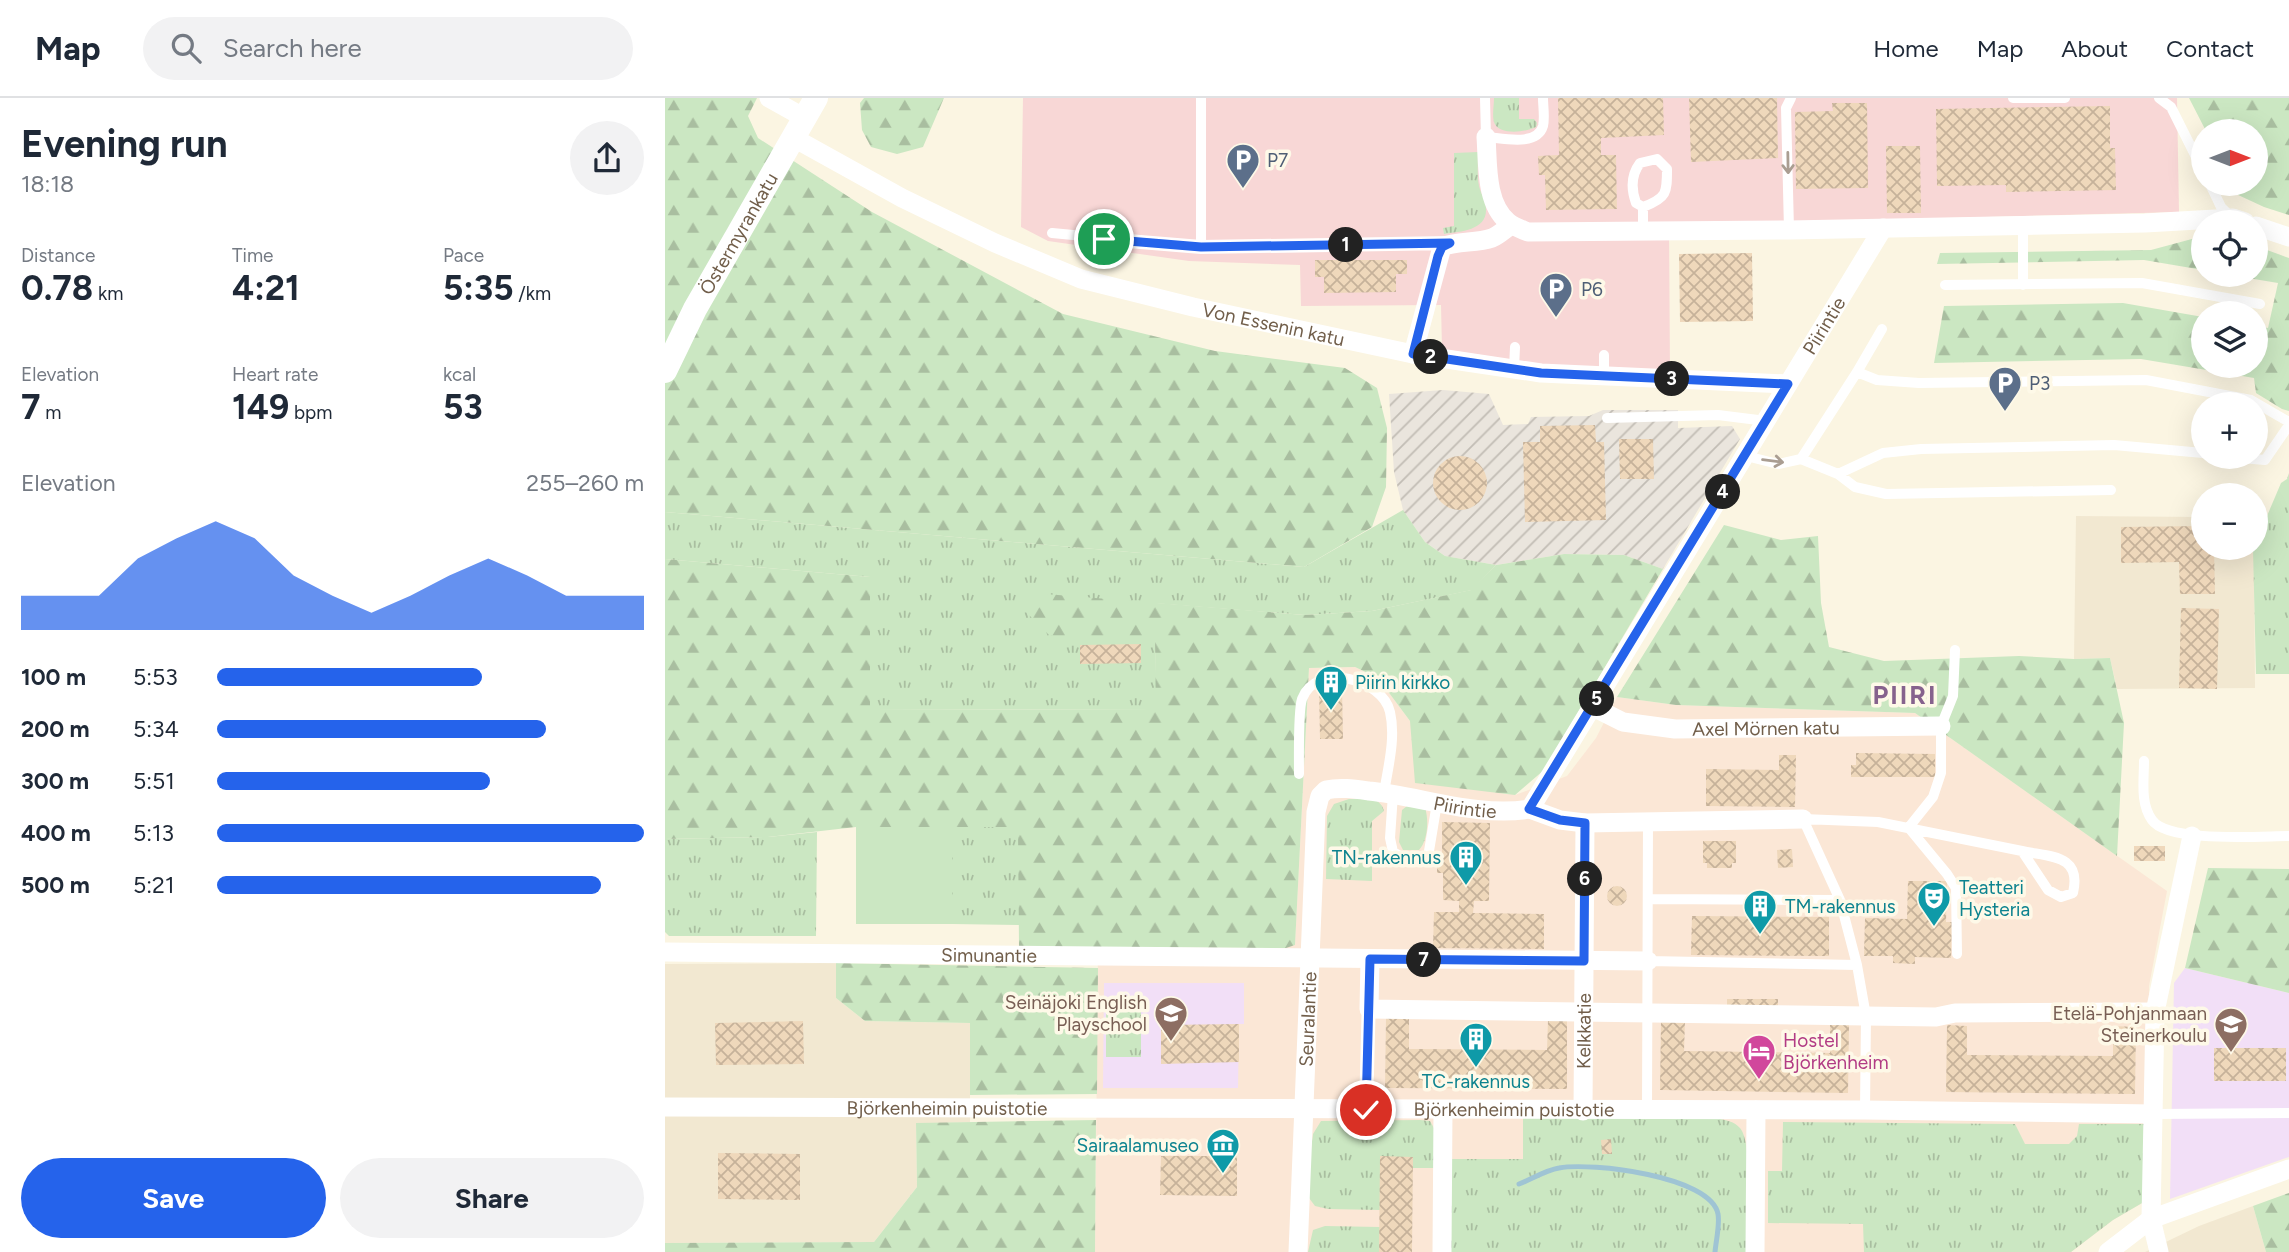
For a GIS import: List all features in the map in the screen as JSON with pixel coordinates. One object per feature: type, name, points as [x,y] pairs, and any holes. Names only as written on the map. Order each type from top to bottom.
[{"type":"street","name":"Von Essenin katu","points":[[769,98],[804,117],[902,198],[995,243],[1081,279],[1193,307],[1413,354],[1541,373],[1788,384]]},
{"type":"street","name":"Östermyrankatu","points":[[665,371],[695,309],[804,117]]},
{"type":"street","points":[[1486,137],[1490,186],[1497,206],[1511,225],[1536,233],[2191,222]]},
{"type":"street","points":[[1413,354],[1442,247],[1450,243],[1496,237],[1511,225]]},
{"type":"street","name":"Piirintie","points":[[1326,790],[1350,789],[1437,803],[1517,811],[1529,809],[1883,228]]},
{"type":"street","points":[[2268,230],[2289,237]]},
{"type":"street","name":"Axel Mörnen katu","points":[[1593,707],[1623,722],[1675,729],[1941,726]]},
{"type":"street","name":"Seuralantie","points":[[1298,1252],[1316,812],[1320,796],[1326,790]]},
{"type":"street","points":[[1529,809],[1560,820],[1585,823],[1803,819]]},
{"type":"street","name":"Kelkkatie","points":[[1583,1111],[1585,823]]},
{"type":"street","points":[[2159,1252],[2151,1219],[2155,1012],[2192,836]]},
{"type":"street","name":"Simunantie","points":[[665,952],[1648,961]]},
{"type":"street","points":[[1370,959],[1369,1009],[1936,1017],[1955,1013],[2155,1012]]},
{"type":"street","name":"Björkenheimin puistotie","points":[[665,1107],[1865,1110],[2154,1114]]},
{"type":"street","points":[[1442,1252],[1443,1110]]},
{"type":"street","points":[[1755,1252],[1756,1110]]},
{"type":"street","points":[[2108,1252],[2151,1219],[2289,1169]]},
{"type":"lane","points":[[1201,98],[1201,247]]},
{"type":"lane","points":[[1486,98],[1486,137],[1529,139],[1538,135],[1543,127],[1543,98]]},
{"type":"lane","points":[[1789,230],[1786,108],[1791,98]]},
{"type":"lane","points":[[2013,98],[2065,98]]},
{"type":"lane","points":[[2159,98],[2171,107],[2191,147]]},
{"type":"lane","points":[[1657,159],[1667,169],[1667,190],[1662,198],[1643,207],[1636,203],[1633,194],[1634,172],[1640,163],[1657,159]]},
{"type":"lane","points":[[1643,207],[1643,232]]},
{"type":"lane","points":[[2023,225],[2023,285]]},
{"type":"lane","points":[[1052,233],[1201,247],[1450,243]]},
{"type":"lane","points":[[1945,285],[2142,283],[2243,301]]},
{"type":"lane","points":[[1801,459],[1882,329]]},
{"type":"lane","points":[[1514,369],[1515,347]]},
{"type":"lane","points":[[1604,355],[1604,376]]},
{"type":"lane","points":[[1857,372],[1877,380],[1919,383],[2146,380],[2251,400],[2289,424],[2268,456]]},
{"type":"lane","points":[[1607,418],[1718,415],[1766,421]]},
{"type":"lane","points":[[1838,474],[1883,453],[1921,449],[2114,445],[2191,452]]},
{"type":"lane","points":[[1746,453],[1754,458],[1778,464],[1801,459],[1838,474],[1854,486],[1886,494],[2111,490]]},
{"type":"lane","points":[[1909,827],[1933,797],[1941,773],[1941,726],[1953,696],[1955,650]]},
{"type":"lane","points":[[1299,774],[1301,700],[1312,683],[1323,678],[1351,678],[1373,688],[1390,709],[1392,739],[1388,793],[1393,852],[1403,858],[1421,859],[1428,856],[1437,803]]},
{"type":"lane","points":[[2144,761],[2144,804],[2153,822],[2170,832],[2192,836],[2289,836]]},
{"type":"lane","points":[[1865,1110],[1866,1016],[1857,965],[1840,900],[1803,819],[1878,822],[2062,859],[2071,865],[2077,878],[2073,893],[2061,897],[2048,890],[2022,851]]},
{"type":"lane","points":[[1647,1110],[1649,821]]},
{"type":"lane","points":[[1909,827],[1956,888],[1957,954]]},
{"type":"lane","points":[[1648,899],[1840,900]]},
{"type":"lane","points":[[1648,961],[1683,964],[1857,965]]},
{"type":"lane","points":[[1366,1110],[1369,1009]]},
{"type":"lane","points":[[2154,1114],[2289,1114]]},
{"type":"shaded area","points":[[1023,98],[2177,98],[2179,212],[1669,225],[1670,374],[1551,366],[1442,349],[1441,305],[1301,306],[1300,265],[1189,261],[1048,241],[1021,227]]},
{"type":"shaded area","points":[[1443,390],[1489,394],[1503,425],[1528,424],[1531,417],[1589,416],[1603,410],[1678,410],[1678,428],[1732,426],[1740,439],[1663,569],[1624,555],[1564,554],[1496,565],[1445,556],[1425,542],[1403,510],[1394,472],[1389,394]]},
{"type":"shaded area","points":[[2076,516],[2191,517],[2191,560],[2254,560],[2255,688],[2117,689],[2110,658],[2074,659]]},
{"type":"shaded area","name":"PIIRI","points":[[1355,667],[1378,678],[1410,721],[1515,795],[1567,776],[1596,738],[1617,697],[1676,705],[1915,713],[2167,891],[2149,986],[2149,1199],[2113,1220],[2071,1252],[1095,1252],[1098,949],[1295,945],[1309,668]]},
{"type":"shaded area","points":[[836,963],[836,998],[865,1021],[970,1023],[970,1122],[916,1124],[917,1187],[874,1242],[665,1243],[665,964]]},
{"type":"shaded area","name":"Etelä-Pohjanmaan Steinerkoulu","points":[[2185,968],[2289,993],[2289,1157],[2170,1199],[2174,983]]},
{"type":"shaded area","name":"Seinäjoki English Playschool","points":[[1104,983],[1244,983],[1244,1024],[1239,1024],[1238,1088],[1103,1088]]},
{"type":"shaded area","points":[[2253,1206],[2266,1252],[2145,1252],[2199,1226]]},
{"type":"green space","points":[[665,98],[757,98],[748,116],[758,138],[872,212],[1063,314],[1215,351],[1345,368],[1377,388],[1387,428],[1386,487],[1372,527],[1304,567],[665,512]]},
{"type":"green space","points":[[864,98],[944,98],[923,147],[897,154],[871,147],[862,130],[860,103]]},
{"type":"green space","points":[[1494,98],[1519,98],[1519,119],[1534,119],[1536,127],[1513,132],[1501,129],[1494,122]]},
{"type":"green space","points":[[2189,98],[2289,98],[2289,215],[2240,196],[2268,196],[2268,119],[2200,119]]},
{"type":"green space","points":[[1478,152],[1478,182],[1485,202],[1484,218],[1474,227],[1444,234],[1443,228],[1454,226],[1454,153]]},
{"type":"green space","points":[[2191,239],[2191,268],[2144,260],[1937,264],[1940,253],[2151,250]]},
{"type":"green space","points":[[2268,250],[2289,258],[2289,411],[2268,400],[2268,392],[2256,392],[2254,378],[2268,378],[2268,328],[2278,283],[2268,281]]},
{"type":"green space","points":[[2123,303],[2191,315],[2191,367],[2141,359],[1934,363],[1944,306]]},
{"type":"green space","points":[[2289,473],[2289,674],[2256,674],[2253,560],[2268,560],[2268,514],[2281,483],[2287,479]]},
{"type":"green space","points":[[1403,510],[1425,542],[1445,556],[1496,565],[1472,590],[1372,611],[1305,615],[1153,603],[1073,640],[1155,639],[1157,709],[869,710],[870,577],[665,559],[665,512],[1304,567]]},
{"type":"green space","points":[[1724,525],[1781,540],[1818,536],[1821,603],[1829,647],[1884,661],[2019,656],[2110,658],[2124,723],[2117,856],[1915,713],[1676,705],[1617,697]]},
{"type":"green space","points":[[1564,554],[1624,555],[1663,569],[1544,770],[1515,795],[1415,783],[1410,721],[1378,678],[1355,667],[1309,668],[1295,945],[1286,948],[1019,947],[1018,827],[856,827],[768,837],[665,839],[665,559],[870,577],[870,710],[1156,709],[1155,640],[1073,640],[1049,635],[1023,609],[1033,593],[1305,615],[1372,611],[1471,590],[1496,565]]},
{"type":"green space","points":[[1349,799],[1375,800],[1384,811],[1372,821],[1372,881],[1326,879],[1327,816],[1334,804]]},
{"type":"green space","points":[[1407,806],[1425,808],[1426,836],[1419,850],[1403,850],[1399,842],[1402,810]]},
{"type":"green space","points":[[856,827],[952,827],[952,924],[856,924]]},
{"type":"green space","points":[[952,827],[1019,827],[1019,925],[952,924]]},
{"type":"green space","points":[[817,832],[816,936],[669,936],[665,932],[665,839],[768,837]]},
{"type":"green space","points":[[2208,868],[2289,869],[2289,993],[2185,968]]},
{"type":"green space","points":[[836,963],[1098,968],[1097,1094],[970,1095],[970,1023],[865,1021],[836,998]]},
{"type":"green space","points":[[1106,999],[1141,999],[1141,1057],[1106,1057]]},
{"type":"green space","points":[[1523,1116],[1716,1118],[1735,1124],[1744,1137],[1747,1151],[1747,1252],[1450,1252],[1451,1159],[1523,1159]]},
{"type":"green space","points":[[1096,1120],[1095,1252],[665,1252],[665,1243],[874,1242],[917,1187],[916,1123]]},
{"type":"green space","points":[[1321,1121],[1430,1121],[1435,1130],[1434,1168],[1413,1168],[1412,1157],[1380,1157],[1380,1210],[1328,1209],[1315,1206],[1309,1198],[1310,1156],[1313,1134]]},
{"type":"green space","points":[[1783,1122],[2015,1124],[2025,1144],[2069,1144],[2077,1136],[2079,1124],[2150,1124],[2149,1199],[2113,1220],[2071,1252],[1864,1252],[1863,1224],[1768,1223],[1768,1171],[1782,1171]]},
{"type":"green space","points":[[2289,1193],[2289,1252],[2266,1252],[2253,1206]]},
{"type":"green space","points":[[1325,1226],[1380,1227],[1379,1252],[1308,1252],[1313,1230]]},
{"type":"building","points":[[1558,98],[1663,98],[1664,135],[1601,138],[1601,155],[1616,155],[1617,209],[1546,210],[1545,175],[1539,175],[1538,156],[1559,155]]},
{"type":"building","points":[[1689,98],[1777,98],[1778,158],[1691,162]]},
{"type":"building","points":[[1832,103],[1867,103],[1868,188],[1796,189],[1795,112],[1833,111]]},
{"type":"building","points":[[2110,106],[2110,148],[2115,148],[2116,190],[2006,192],[2006,185],[1937,186],[1936,109]]},
{"type":"building","points":[[1886,146],[1920,146],[1921,213],[1887,213]]},
{"type":"building","points":[[1752,253],[1753,321],[1680,322],[1679,254]]},
{"type":"building","points":[[1315,260],[1407,260],[1407,274],[1396,274],[1396,292],[1324,293],[1324,277],[1315,277]]},
{"type":"building","points":[[1595,425],[1596,442],[1604,442],[1606,520],[1525,522],[1523,442],[1540,442],[1540,426]]},
{"type":"building","points":[[1619,439],[1653,439],[1654,479],[1620,479]]},
{"type":"building","points":[[1460,456],[1479,464],[1487,483],[1479,502],[1460,510],[1441,502],[1433,483],[1441,464]]},
{"type":"building","points":[[2191,526],[2191,560],[2214,560],[2215,594],[2180,594],[2179,562],[2121,563],[2121,527]]},
{"type":"building","points":[[2181,608],[2219,609],[2217,689],[2179,688]]},
{"type":"building","points":[[1141,644],[1141,663],[1080,664],[1080,645]]},
{"type":"building","name":"Piirin kirkko","points":[[1319,686],[1342,686],[1343,739],[1320,739]]},
{"type":"building","points":[[1856,753],[1935,754],[1935,777],[1851,777],[1851,765],[1856,765]]},
{"type":"building","points":[[1779,755],[1796,755],[1795,807],[1706,806],[1706,769],[1779,770]]},
{"type":"building","name":"TN-rakennus","points":[[1442,822],[1490,823],[1489,901],[1474,901],[1473,913],[1544,914],[1544,949],[1433,948],[1434,912],[1459,912],[1459,901],[1443,900],[1443,873],[1437,873],[1437,852],[1442,852]]},
{"type":"building","points":[[1703,841],[1736,841],[1736,863],[1732,863],[1732,868],[1707,868],[1707,863],[1703,863]]},
{"type":"building","points":[[2134,846],[2165,846],[2165,861],[2134,861]]},
{"type":"building","points":[[1792,849],[1793,867],[1778,868],[1777,850]]},
{"type":"building","points":[[1908,881],[1947,881],[1946,922],[1952,922],[1951,958],[1915,957],[1915,964],[1893,963],[1893,956],[1864,956],[1865,918],[1907,919]]},
{"type":"building","points":[[1617,886],[1624,889],[1627,896],[1624,903],[1617,906],[1610,903],[1607,896],[1610,889]]},
{"type":"building","name":"TM-rakennus","points":[[1692,916],[1829,917],[1829,956],[1691,955]]},
{"type":"building","points":[[1727,999],[1778,999],[1778,1009],[1727,1009]]},
{"type":"building","name":"TC-rakennus","points":[[1386,1018],[1409,1019],[1409,1049],[1547,1050],[1548,1020],[1567,1020],[1567,1089],[1385,1088]]},
{"type":"building","points":[[803,1021],[804,1064],[716,1065],[715,1023]]},
{"type":"building","points":[[1661,1021],[1685,1021],[1684,1051],[1830,1053],[1830,1023],[1849,1024],[1848,1093],[1660,1090]]},
{"type":"building","points":[[1239,1024],[1239,1062],[1161,1064],[1161,1025]]},
{"type":"building","points":[[1947,1025],[1967,1026],[1967,1055],[2113,1056],[2113,1026],[2136,1027],[2135,1094],[1946,1092]]},
{"type":"building","points":[[2214,1048],[2286,1048],[2286,1081],[2214,1081]]},
{"type":"building","points":[[1611,1139],[1612,1154],[1602,1154],[1601,1140]]},
{"type":"building","points":[[718,1153],[800,1154],[800,1200],[718,1199]]},
{"type":"building","points":[[1161,1156],[1237,1156],[1237,1196],[1160,1195]]},
{"type":"building","points":[[1380,1156],[1413,1157],[1412,1252],[1379,1252]]},
{"type":"waterway","points":[[1519,1184],[1554,1169],[1575,1167],[1622,1170],[1673,1181],[1695,1190],[1710,1201],[1718,1214],[1715,1252]]},
{"type":"place","name":"P7","points":[[1243,190]]},
{"type":"place","name":"P6","points":[[1556,319]]},
{"type":"place","name":"P3","points":[[2005,413]]},
{"type":"place","name":"Piirin kirkko","points":[[1331,712]]},
{"type":"place","name":"TN-rakennus","points":[[1466,887]]},
{"type":"place","name":"Teatteri Hysteria","points":[[1934,928]]},
{"type":"place","name":"TM-rakennus","points":[[1760,936]]},
{"type":"place","name":"Seinäjoki English Playschool","points":[[1171,1043]]},
{"type":"place","name":"Etelä-Pohjanmaan Steinerkoulu","points":[[2231,1054]]},
{"type":"place","name":"TC-rakennus","points":[[1476,1069]]},
{"type":"place","name":"Hostel Björkenheim","points":[[1759,1081]]},
{"type":"place","name":"Sairaalamuseo","points":[[1223,1175]]},
{"type":"district","name":"PIIRI","points":[[1905,695]]},
{"type":"route","points":[[1104,239],[1201,247],[1450,243],[1442,247],[1438,256],[1413,354],[1541,373],[1788,384],[1529,809],[1560,820],[1585,823],[1584,961],[1370,959],[1366,1110]]}]
